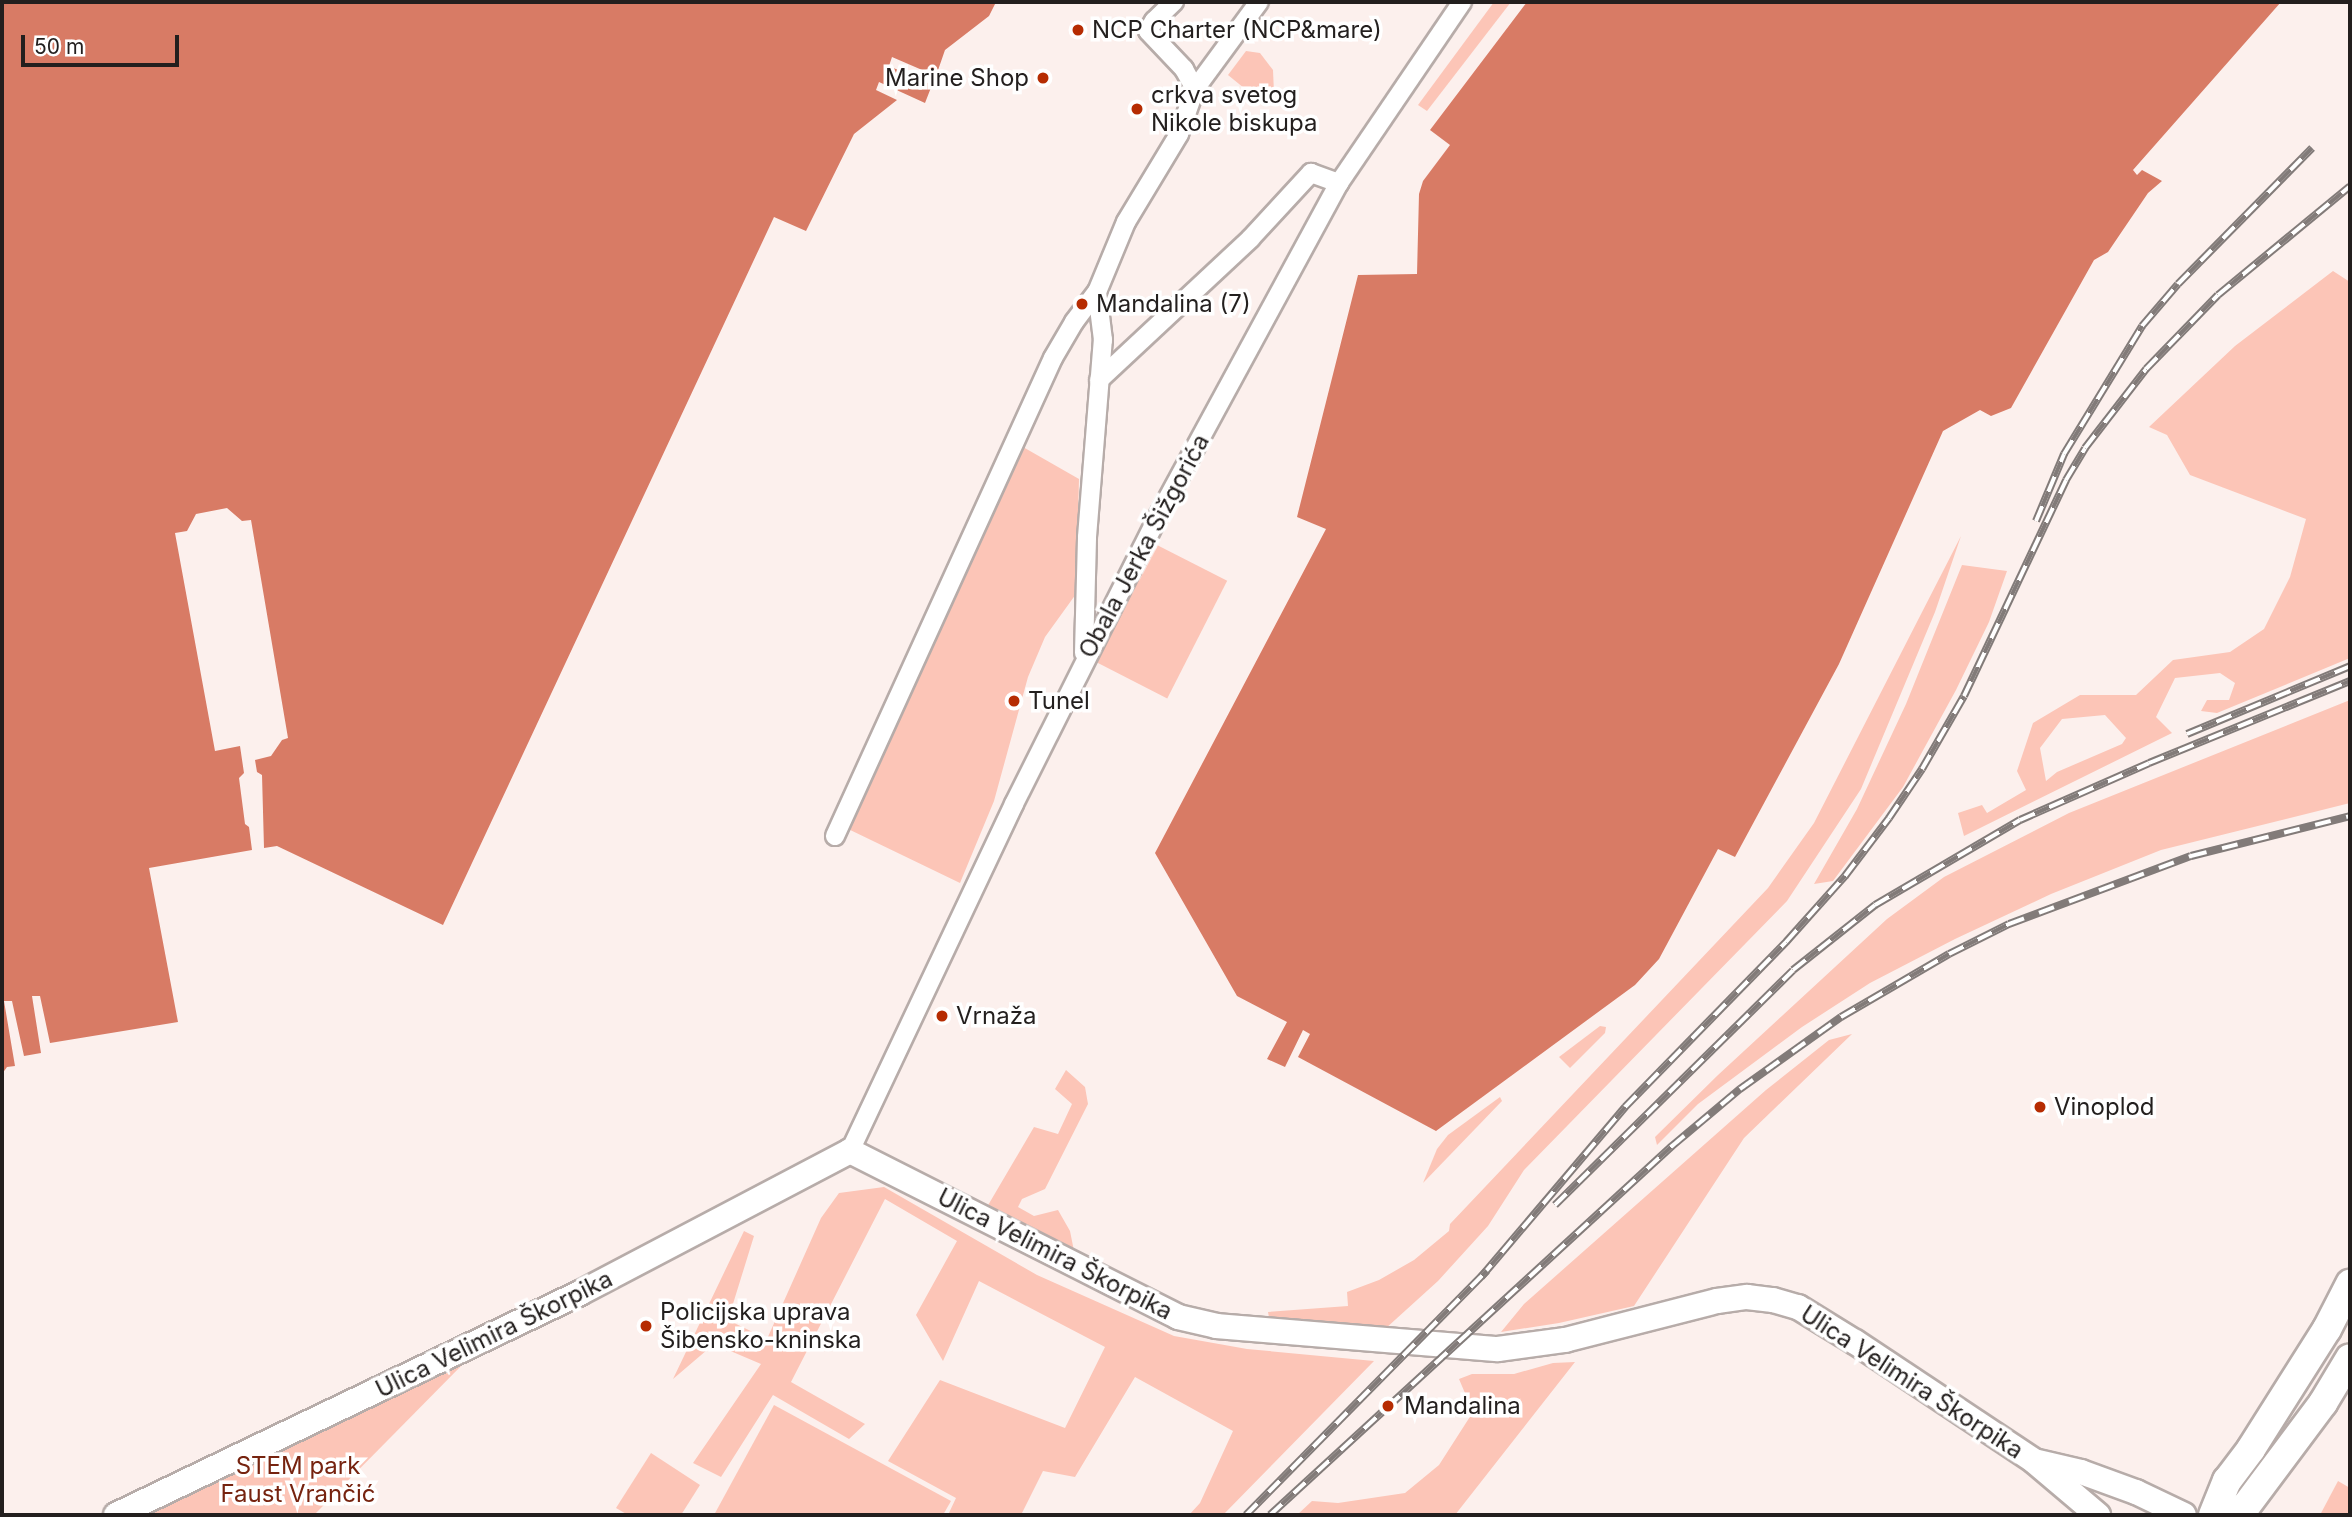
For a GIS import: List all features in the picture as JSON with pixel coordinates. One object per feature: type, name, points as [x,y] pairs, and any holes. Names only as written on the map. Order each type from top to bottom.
[{"type":"main road","points":[[2213,1515],[2227,1481],[2251,1449],[2327,1329],[2350,1284]]},
{"type":"main road","points":[[2231,1515],[2246,1506],[2323,1403],[2350,1358]]},
{"type":"street","points":[[1174,2],[1154,21],[1148,31],[1184,69],[1195,89]]},
{"type":"street","points":[[835,836],[1053,358],[1074,322],[1097,292],[1126,222],[1179,134],[1195,89],[1259,2]]},
{"type":"street","name":"Obala Jerka Šižgorića","points":[[850,1151],[1084,658],[1339,183],[1462,2]]},
{"type":"street","points":[[1099,380],[1250,239],[1311,173],[1339,183]]},
{"type":"street","points":[[1084,658],[1087,537],[1102,340],[1097,292]]},
{"type":"street","name":"Ulica Velimira Škorpika","points":[[116,1515],[580,1293],[850,1151],[1178,1317],[1216,1326],[1498,1349],[1565,1340],[1717,1301],[1747,1297],[1798,1307],[2034,1461],[2098,1515]]},
{"type":"street","name":"Ulica Velimira Škorpika","points":[[2034,1461],[2081,1472],[2136,1492],[2184,1515]]},
{"type":"green space","points":[[1494,2],[1511,2],[1427,111],[1418,105]]},
{"type":"green space","points":[[1246,51],[1260,53],[1273,70],[1274,93],[1266,106],[1228,75]]},
{"type":"green space","points":[[2333,271],[2350,282],[2350,658],[2217,713],[2201,711],[2207,700],[2229,700],[2235,683],[2220,673],[2175,678],[2156,717],[2172,733],[1964,836],[1958,813],[1982,805],[1987,813],[2026,790],[2017,771],[2033,723],[2080,695],[2136,695],[2173,660],[2230,652],[2264,629],[2290,577],[2306,519],[2190,475],[2167,435],[2149,427],[2235,346]],"holes":[[[2105,715],[2126,738],[2122,744],[2057,772],[2046,781],[2040,748],[2062,719]]]},
{"type":"green space","points":[[1023,447],[1079,479],[1076,594],[1045,637],[1028,677],[994,801],[960,883],[844,827]]},
{"type":"green space","points":[[1961,536],[1935,612],[1861,789],[1787,901],[1524,1170],[1488,1226],[1438,1281],[1385,1329],[1270,1323],[1268,1312],[1348,1306],[1347,1292],[1379,1280],[1414,1260],[1449,1231],[1450,1224],[1768,888],[1814,823]]},
{"type":"green space","points":[[1155,544],[1227,581],[1167,698],[1095,662]]},
{"type":"green space","points":[[1962,565],[2007,571],[1989,622],[1956,690],[1903,787],[1833,881],[1814,884],[1857,809],[1906,704]]},
{"type":"green space","points":[[2350,700],[2350,803],[2161,850],[2051,894],[1955,939],[1870,983],[1802,1027],[1698,1104],[1657,1145],[1655,1137],[1718,1075],[1887,919],[1944,877],[2069,813]]},
{"type":"green space","points":[[1600,1026],[1606,1027],[1605,1033],[1570,1068],[1559,1057]]},
{"type":"green space","points":[[1852,1034],[1744,1138],[1634,1306],[1559,1323],[1501,1332],[1524,1304],[1766,1090],[1829,1040]]},
{"type":"green space","points":[[1066,1070],[1085,1087],[1088,1104],[1045,1189],[1022,1199],[1018,1207],[1034,1216],[1058,1210],[1070,1231],[1075,1256],[987,1207],[1034,1127],[1058,1134],[1072,1104],[1055,1089]]},
{"type":"green space","points":[[1500,1097],[1502,1101],[1423,1183],[1437,1149],[1448,1135]]},
{"type":"green space","points":[[884,1187],[1037,1275],[1174,1336],[1247,1349],[1374,1361],[1223,1515],[1189,1515],[1200,1503],[1233,1431],[1135,1377],[1075,1477],[1043,1471],[1021,1515],[948,1515],[956,1498],[888,1461],[940,1380],[1065,1428],[1105,1347],[979,1281],[943,1361],[916,1315],[957,1241],[885,1199],[791,1382],[865,1424],[849,1439],[773,1395],[721,1477],[693,1463],[761,1364],[714,1344],[673,1379],[744,1231],[754,1236],[728,1320],[767,1339],[821,1218],[839,1193]]},
{"type":"green space","points":[[1575,1362],[1455,1515],[1297,1515],[1312,1501],[1338,1503],[1405,1493],[1439,1465],[1473,1412],[1459,1379],[1472,1374],[1514,1374],[1553,1363]]},
{"type":"green space","name":"STEM park Faust Vrančić","points":[[464,1363],[314,1515],[143,1515],[442,1367]]},
{"type":"green space","points":[[774,1405],[951,1501],[943,1515],[714,1515]]},
{"type":"green space","points":[[651,1453],[700,1485],[681,1515],[628,1515],[616,1508]]},
{"type":"green space","points":[[2338,1481],[2350,1488],[2350,1515],[2320,1515]]},
{"type":"shaded area","points":[[2,2],[996,2],[989,16],[945,50],[936,76],[892,57],[889,66],[932,85],[925,103],[879,82],[876,90],[897,100],[854,134],[806,231],[774,217],[443,925],[277,846],[264,848],[262,775],[257,772],[255,760],[271,756],[282,740],[288,738],[251,520],[242,521],[227,508],[196,514],[187,531],[175,533],[215,751],[240,746],[244,773],[239,778],[245,824],[249,827],[252,850],[149,868],[178,1022],[50,1043],[40,996],[32,996],[41,1053],[24,1056],[12,1001],[4,1001],[15,1066],[7,1067],[2,1074]]},
{"type":"shaded area","points":[[1527,2],[2281,2],[2133,170],[2137,175],[2142,170],[2162,181],[2148,193],[2108,252],[2094,260],[2011,408],[1991,416],[1980,410],[1943,431],[1839,664],[1735,857],[1718,849],[1659,959],[1635,985],[1436,1131],[1298,1057],[1310,1034],[1303,1030],[1285,1067],[1267,1059],[1287,1022],[1237,996],[1155,853],[1326,529],[1297,517],[1358,275],[1417,274],[1419,194],[1423,181],[1450,145],[1430,130]]},
{"type":"railway","points":[[2036,521],[2064,454],[2142,326],[2178,284],[2312,148]]},
{"type":"railway","points":[[1481,1277],[1625,1107],[1786,942],[1845,876],[1889,818],[1922,769],[1964,696],[2066,480],[2085,448],[2146,369],[2218,295],[2350,186]]},
{"type":"railway","points":[[2187,734],[2350,666]]},
{"type":"railway","points":[[1555,1205],[1793,970],[1875,905],[2020,820],[2149,763],[2350,681]]},
{"type":"railway","points":[[1270,1515],[1672,1146],[1740,1089],[1841,1017],[1949,954],[2009,924],[2191,856],[2350,816]]},
{"type":"railway","points":[[1246,1515],[1487,1271]]},
{"type":"place","name":"NCP Charter (NCP&mare)","points":[[1078,30]]},
{"type":"place","name":"Marine Shop","points":[[1043,78]]},
{"type":"place","name":"crkva svetog Nikole biskupa","points":[[1137,109]]},
{"type":"place","name":"Mandalina (7)","points":[[1082,304]]},
{"type":"place","name":"Tunel","points":[[1014,701]]},
{"type":"place","name":"Vrnaža","points":[[942,1016]]},
{"type":"place","name":"Vinoplod","points":[[2040,1107]]},
{"type":"place","name":"Policijska uprava Šibensko-kninska","points":[[646,1326]]},
{"type":"place","name":"Mandalina","points":[[1388,1406]]}]
